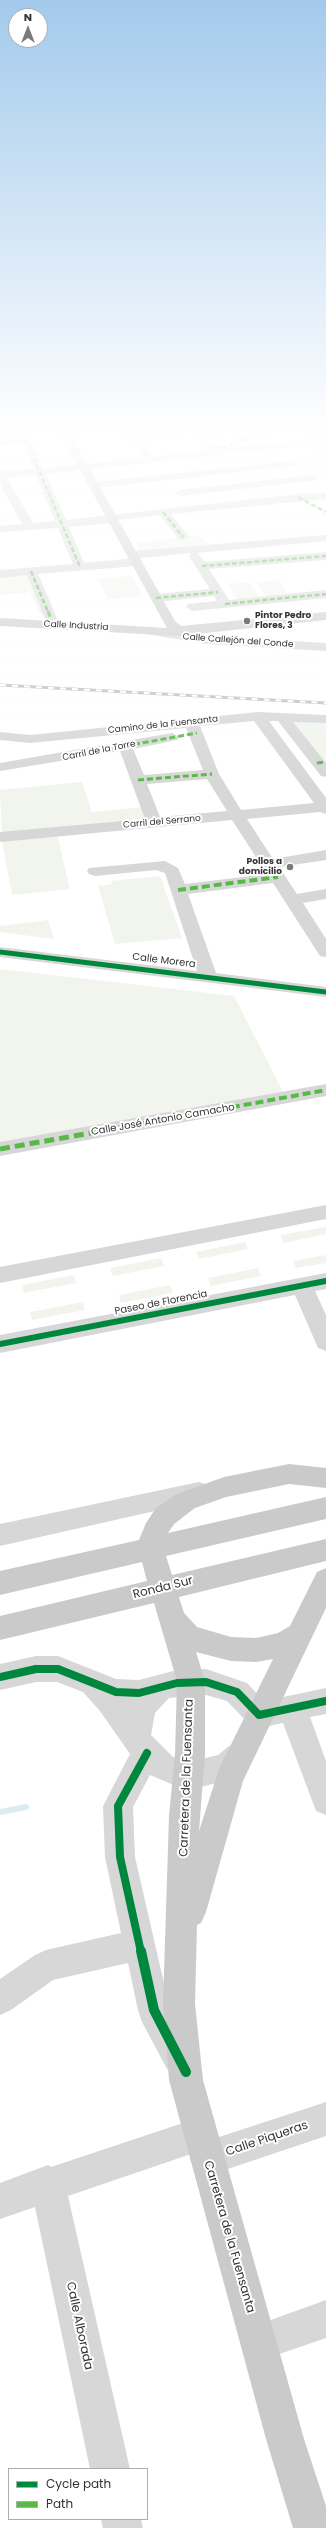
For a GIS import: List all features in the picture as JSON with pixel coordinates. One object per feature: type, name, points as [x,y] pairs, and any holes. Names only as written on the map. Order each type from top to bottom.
[{"type":"main road","points":[[130,548],[168,620],[176,629],[184,633],[326,616]]},
{"type":"main road","points":[[151,631],[166,627],[168,620]]},
{"type":"main road","name":"Calle Industria","points":[[0,622],[151,631]]},
{"type":"main road","points":[[150,1546],[155,1531],[165,1516],[186,1500],[224,1487],[289,1474],[326,1478]]},
{"type":"main road","points":[[0,1582],[150,1546],[326,1508]]},
{"type":"main road","name":"Carretera de la Fuensanta","points":[[150,1546],[191,1681],[188,1774],[184,1816],[182,1940],[179,2004],[186,2080],[285,2439],[313,2528]]},
{"type":"main road","name":"Ronda Sur","points":[[0,1628],[162,1588],[326,1550]]},
{"type":"main road","name":"Carretera de la Fuensanta","points":[[182,1940],[229,1779],[296,1638],[326,1580]]},
{"type":"main road","points":[[172,1619],[187,1636],[210,1645],[231,1649],[256,1650],[281,1645],[296,1638],[326,1607]]},
{"type":"street","points":[[73,548],[80,566]]},
{"type":"street","points":[[0,574],[80,566],[214,548]]},
{"type":"street","points":[[191,550],[225,604]]},
{"type":"street","points":[[202,566],[326,556]]},
{"type":"street","points":[[31,571],[51,619]]},
{"type":"street","points":[[156,598],[218,592]]},
{"type":"street","points":[[192,607],[326,594]]},
{"type":"street","name":"Calle Callejón del Conde","points":[[151,631],[326,647]]},
{"type":"street","points":[[258,716],[325,808]]},
{"type":"street","name":"Camino de la Fuensanta","points":[[0,736],[30,738],[194,728],[258,716],[326,719]]},
{"type":"street","points":[[283,718],[323,766]]},
{"type":"street","points":[[194,728],[212,774],[236,814],[293,900],[323,942]]},
{"type":"street","name":"Carril de la Torre","points":[[0,767],[38,762],[125,746],[194,728]]},
{"type":"street","points":[[30,738],[38,762]]},
{"type":"street","points":[[125,746],[154,822]]},
{"type":"street","points":[[297,770],[323,766]]},
{"type":"street","points":[[138,782],[212,774]]},
{"type":"street","name":"Carril del Serrano","points":[[0,837],[236,814],[325,808]]},
{"type":"street","points":[[178,890],[274,870],[326,855]]},
{"type":"street","points":[[95,871],[165,866],[172,871],[208,976]]},
{"type":"street","points":[[293,900],[326,894]]},
{"type":"street","name":"Calle Morera","points":[[0,952],[254,981],[326,986]]},
{"type":"street","name":"Calle Morera","points":[[254,981],[326,992]]},
{"type":"street","name":"Calle José Antonio Camacho","points":[[0,1149],[326,1090]]},
{"type":"street","points":[[0,1275],[326,1212]]},
{"type":"street","name":"Paseo de Florencia","points":[[0,1344],[326,1281]]},
{"type":"street","points":[[302,1286],[326,1342]]},
{"type":"street","points":[[0,1535],[224,1487]]},
{"type":"street","points":[[0,1677],[36,1669],[58,1669],[116,1692],[139,1693],[191,1681],[223,1686],[237,1692],[259,1716],[293,1710],[326,1701]]},
{"type":"street","points":[[91,1682],[110,1702],[142,1746],[163,1767],[176,1772],[188,1774],[226,1768],[239,1756]]},
{"type":"street","points":[[160,1688],[147,1699],[141,1711],[137,1725],[142,1746],[128,1785],[118,1806],[120,1857],[154,2010],[186,2072]]},
{"type":"street","points":[[293,1710],[326,1801]]},
{"type":"street","points":[[0,1999],[46,1966],[139,1945]]},
{"type":"street","name":"Calle Piqueras","points":[[0,2201],[48,2184],[204,2146],[326,2119]]},
{"type":"street","name":"Calle Alborada","points":[[48,2184],[110,2468]]},
{"type":"street","points":[[259,2342],[326,2319]]},
{"type":"shaded area","points":[[139,548],[188,548],[141,552]]},
{"type":"shaded area","points":[[36,574],[57,617],[40,614],[30,592],[0,595],[0,576]]},
{"type":"shaded area","points":[[132,576],[142,596],[108,599],[98,579]]},
{"type":"shaded area","points":[[278,580],[289,595],[267,597],[256,582]]},
{"type":"shaded area","points":[[249,582],[260,598],[238,600],[228,584]]},
{"type":"shaded area","points":[[283,718],[326,719],[326,762],[317,763]]},
{"type":"shaded area","points":[[82,782],[92,812],[143,807],[148,819],[2,834],[0,790]]},
{"type":"shaded area","points":[[57,835],[70,889],[12,895],[2,840]]},
{"type":"shaded area","points":[[160,876],[182,938],[115,944],[98,886],[112,884],[111,881]]},
{"type":"shaded area","points":[[48,920],[54,939],[0,932],[0,926]]},
{"type":"shaded area","points":[[0,969],[234,996],[284,1094],[0,1143]]},
{"type":"shaded area","points":[[326,1227],[326,1234],[284,1243],[280,1235]]},
{"type":"shaded area","points":[[245,1242],[248,1249],[199,1259],[196,1252]]},
{"type":"shaded area","points":[[326,1255],[326,1263],[296,1268],[293,1261]]},
{"type":"shaded area","points":[[161,1258],[164,1266],[113,1276],[110,1268]]},
{"type":"shaded area","points":[[258,1268],[261,1276],[211,1286],[208,1278]]},
{"type":"shaded area","points":[[74,1275],[76,1283],[24,1293],[22,1285]]},
{"type":"shaded area","points":[[170,1285],[173,1293],[121,1303],[119,1295]]},
{"type":"shaded area","points":[[83,1302],[85,1310],[32,1320],[30,1312]]},
{"type":"waterway","points":[[0,1812],[26,1807]]},
{"type":"railway","points":[[0,685],[326,703]]},
{"type":"marked path","points":[[72,548],[80,567]]},
{"type":"marked path","points":[[202,566],[326,556]]},
{"type":"marked path","points":[[31,571],[51,619]]},
{"type":"marked path","points":[[156,598],[218,592]]},
{"type":"marked path","points":[[225,604],[326,594]]},
{"type":"marked path","points":[[125,746],[197,733]]},
{"type":"marked path","points":[[317,763],[326,762]]},
{"type":"marked path","points":[[138,780],[212,774]]},
{"type":"marked path","points":[[178,890],[278,877]]},
{"type":"marked path","points":[[0,1149],[326,1090]]},
{"type":"cycle path","points":[[0,952],[326,992]]},
{"type":"cycle path","points":[[0,1344],[326,1281]]},
{"type":"cycle path","points":[[0,1677],[36,1669],[58,1669],[116,1692],[139,1693],[177,1683],[206,1682],[223,1686],[237,1692],[259,1715],[326,1701]]},
{"type":"cycle path","points":[[147,1753],[128,1785],[118,1806],[120,1857],[154,2010],[186,2072]]},
{"type":"place","name":"Pintor Pedro Flores, 3","points":[[247,621]]},
{"type":"place","name":"Pollos a domicilio","points":[[290,867]]}]
